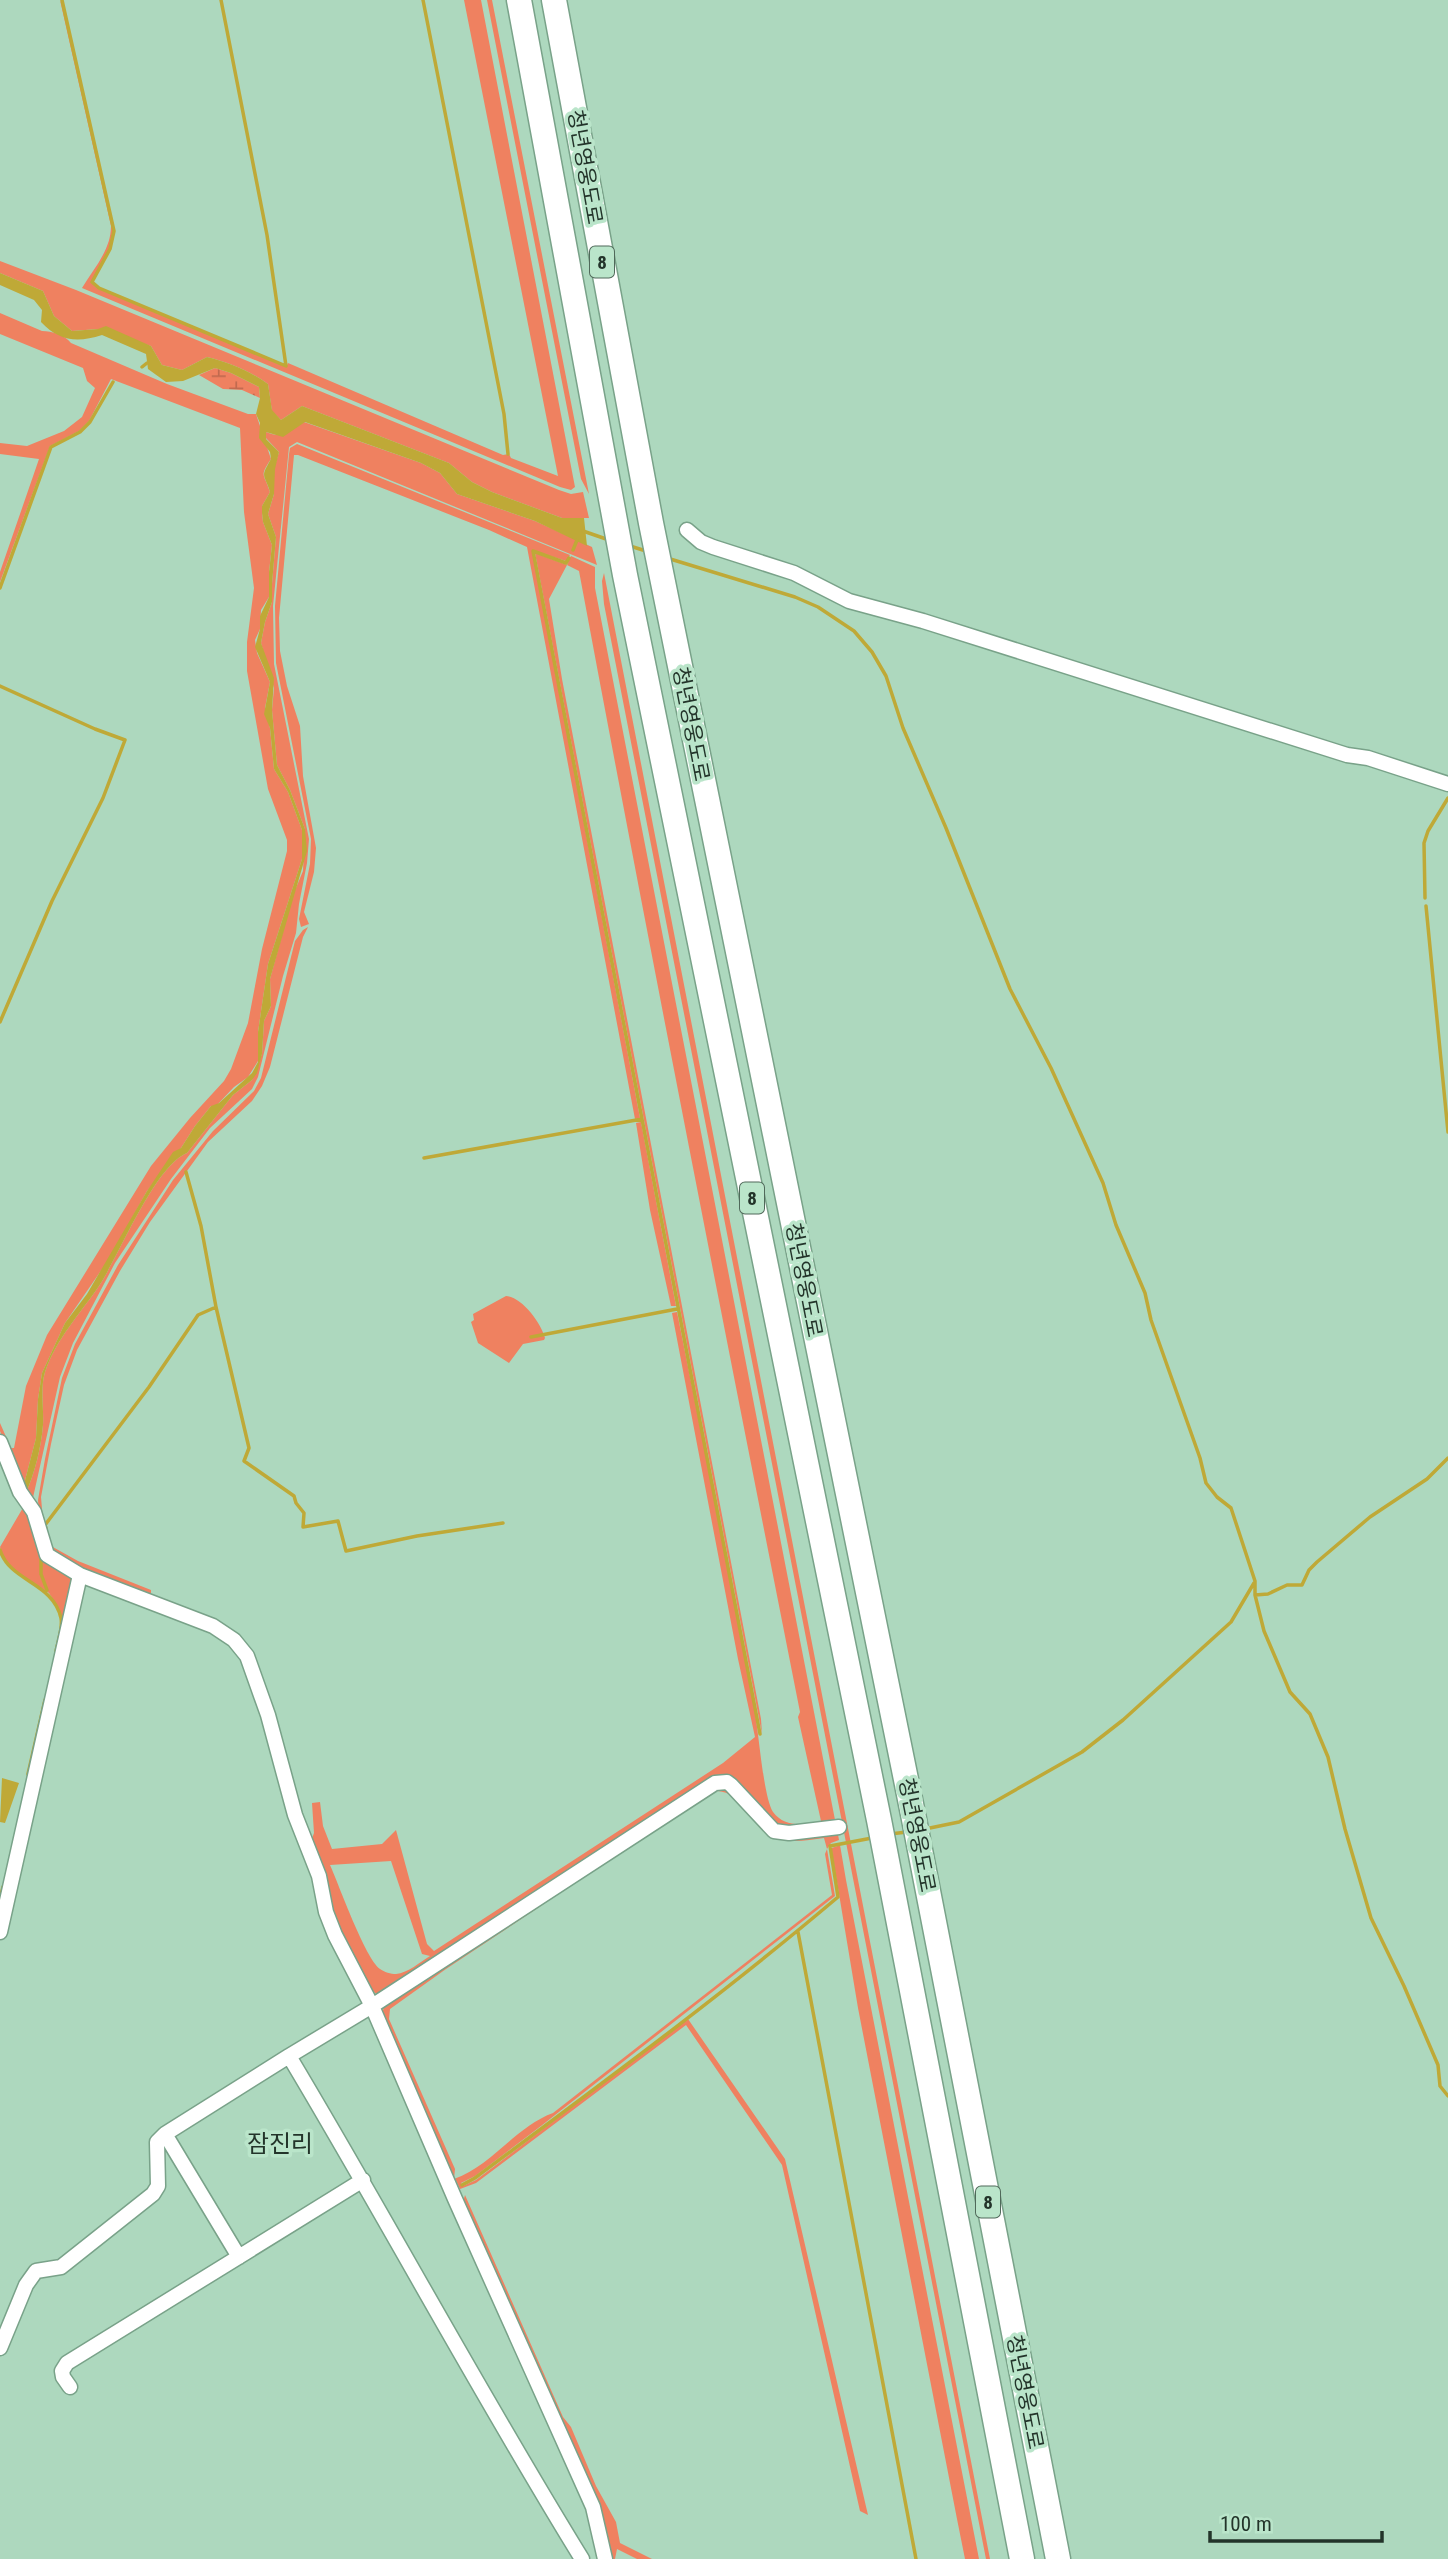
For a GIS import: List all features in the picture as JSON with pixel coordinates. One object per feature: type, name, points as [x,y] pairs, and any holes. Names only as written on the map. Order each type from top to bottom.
[{"type":"highway","name":"청년영웅도로","points":[[519,0],[625,575],[879,1821],[1022,2559]]},
{"type":"highway","name":"청년영웅도로","points":[[554,0],[651,523],[913,1814],[1058,2559]]},
{"type":"street","points":[[687,530],[701,542],[794,573],[849,601],[923,621],[1347,755],[1367,758],[1448,784]]},
{"type":"street","points":[[0,1442],[24,1497],[34,1512],[47,1555],[80,1575],[213,1626],[234,1640],[247,1656],[271,1726],[295,1815],[319,1875],[326,1912],[335,1935],[372,2006],[593,2507],[605,2559]]},
{"type":"street","points":[[0,1932],[80,1575]]},
{"type":"street","points":[[0,2348],[26,2285],[36,2271],[61,2267],[153,2194],[158,2186],[157,2141],[165,2134],[372,2006],[715,1783],[727,1782],[732,1785],[774,1831],[789,1833],[839,1827]]},
{"type":"street","points":[[289,2056],[363,2180],[514,2449],[582,2559]]},
{"type":"street","points":[[165,2134],[239,2257]]},
{"type":"street","points":[[70,2387],[62,2371],[67,2363],[363,2180]]},
{"type":"green space","points":[[60,0],[113,231],[110,249],[91,282],[99,289],[286,367],[288,363],[558,476],[464,0],[481,0],[575,487],[571,490],[560,487],[82,288],[105,251],[111,226]]},
{"type":"green space","points":[[487,0],[492,0],[589,494],[581,479]]},
{"type":"green space","points":[[0,261],[559,490],[571,494],[583,492],[589,518],[562,518],[492,492],[472,482],[449,463],[302,406],[281,420],[272,411],[268,384],[231,364],[207,357],[182,370],[162,365],[151,346],[98,329],[72,331],[54,316],[43,291],[0,273]]},
{"type":"green space","points":[[0,313],[42,331],[58,334],[71,343],[167,384],[248,414],[256,414],[271,459],[264,472],[270,492],[262,506],[262,513],[272,545],[269,597],[261,610],[260,629],[255,640],[257,653],[270,682],[265,708],[274,769],[288,792],[302,830],[302,859],[268,964],[258,1032],[258,1061],[248,1077],[216,1106],[211,1106],[147,1191],[109,1259],[65,1323],[42,1373],[36,1438],[23,1488],[0,1431],[0,1423],[11,1448],[14,1448],[26,1386],[47,1335],[151,1166],[224,1081],[231,1069],[248,1023],[262,949],[287,851],[287,840],[268,789],[247,671],[247,642],[254,588],[244,512],[240,428],[111,379],[89,421],[79,431],[50,446],[0,582],[0,572],[39,459],[0,454],[0,443],[27,446],[64,431],[82,417],[95,388],[87,381],[83,368],[0,334]]},
{"type":"green space","points":[[215,368],[259,387],[260,398],[242,390],[223,389],[199,375]]},
{"type":"green space","points":[[304,422],[421,463],[440,473],[457,494],[535,521],[592,547],[597,565],[297,442],[289,447],[273,606],[274,664],[309,839],[296,933],[258,1077],[252,1089],[210,1128],[171,1179],[115,1263],[73,1343],[60,1377],[32,1502],[26,1493],[41,1442],[45,1372],[55,1349],[99,1286],[138,1213],[162,1175],[187,1153],[233,1095],[252,1080],[262,1054],[264,1021],[271,1006],[270,979],[293,895],[303,871],[305,829],[277,765],[272,710],[274,688],[261,643],[272,602],[276,537],[268,514],[274,494],[274,469],[279,452],[264,436],[266,432],[282,434]]},
{"type":"green space","points":[[297,444],[570,555],[566,561],[532,550],[640,1118],[635,1119],[527,547],[294,455],[279,618],[280,651],[287,686],[300,726],[303,776],[316,848],[314,872],[304,912],[309,924],[301,927],[299,919],[310,864],[311,839],[276,663],[275,606],[289,454],[290,448]]},
{"type":"green space","points":[[535,553],[567,565],[549,599],[562,679],[762,1734]]},
{"type":"green space","points":[[571,556],[595,567],[595,588],[836,1825],[780,1829],[727,1778],[378,1995],[371,1990],[332,1916],[310,1844],[314,1833],[312,1803],[320,1802],[323,1826],[332,1849],[382,1844],[396,1830],[427,1944],[434,1951],[723,1763],[755,1737],[672,1313],[677,1312],[697,1411],[770,1804],[778,1817],[789,1823],[821,1821],[798,1717],[800,1712],[579,571],[567,565]],"holes":[[[391,1861],[422,1954],[430,1956],[405,1972],[394,1974],[380,1969],[360,1937],[330,1865]]]},
{"type":"green space","points":[[604,573],[990,2559],[986,2559],[604,604]]},
{"type":"green space","points":[[308,927],[303,937],[270,1067],[262,1086],[252,1101],[208,1142],[150,1222],[77,1350],[64,1385],[51,1444],[41,1497],[43,1521],[39,1514],[38,1500],[45,1459],[62,1378],[75,1344],[118,1265],[173,1180],[213,1131],[254,1091],[261,1078],[295,941]]},
{"type":"green space","points":[[641,1122],[676,1306],[671,1306],[650,1210],[636,1123]]},
{"type":"green space","points":[[506,1296],[518,1301],[530,1312],[545,1338],[523,1344],[509,1363],[478,1343],[471,1322],[474,1320],[473,1314]]},
{"type":"green space","points":[[24,1506],[33,1530],[77,1579],[62,1624],[59,1609],[49,1593],[13,1570],[4,1559],[0,1547]]},
{"type":"green space","points":[[51,1546],[78,1561],[151,1590],[151,1596],[71,1563],[52,1551]]},
{"type":"green space","points":[[725,1788],[733,1792],[765,1825],[780,1836],[837,1829],[839,1840],[831,1843],[827,1849],[824,1838],[795,1841],[779,1839],[763,1828],[736,1798],[718,1791],[712,1792],[390,2009],[389,2019],[455,2169],[454,2177],[423,2113],[382,2015],[385,2002],[708,1791]]},
{"type":"green space","points":[[840,1845],[979,2559],[965,2559],[957,2519],[858,2008],[832,1852],[832,1848]]},
{"type":"green space","points":[[827,1849],[835,1896],[541,2126],[475,2176],[461,2183],[463,2186],[476,2180],[688,2019],[785,2159],[868,2515],[860,2511],[782,2165],[686,2025],[476,2183],[460,2189],[455,2179],[481,2165],[527,2127],[553,2113],[832,1895],[825,1854]]},
{"type":"green space","points":[[465,2195],[563,2417],[571,2427],[596,2486],[616,2522],[620,2543],[652,2559],[637,2559],[617,2549],[615,2559],[608,2559],[463,2202]]},
{"type":"shaded area","points":[[0,273],[43,291],[54,316],[72,331],[106,326],[151,346],[162,365],[182,370],[207,357],[246,371],[268,384],[272,410],[281,420],[302,406],[449,463],[472,482],[492,492],[562,518],[584,518],[587,546],[535,521],[457,494],[440,473],[421,463],[305,422],[283,437],[266,432],[266,439],[279,452],[274,494],[268,514],[276,537],[272,602],[261,643],[274,678],[272,710],[277,765],[305,829],[307,851],[270,979],[271,1006],[264,1021],[262,1054],[257,1073],[252,1080],[233,1095],[187,1153],[162,1175],[99,1286],[55,1349],[45,1372],[41,1442],[26,1493],[23,1488],[36,1438],[42,1373],[65,1323],[87,1294],[173,1152],[181,1148],[211,1106],[219,1103],[252,1073],[258,1062],[258,1032],[268,964],[302,859],[302,830],[288,792],[274,769],[270,728],[264,714],[270,682],[255,647],[260,616],[269,597],[272,545],[262,513],[262,506],[270,492],[264,476],[271,459],[270,452],[259,438],[260,423],[256,414],[260,398],[259,387],[215,368],[183,381],[166,382],[148,369],[146,354],[102,335],[84,339],[62,337],[41,322],[42,310],[34,300],[0,285]]},
{"type":"shaded area","points":[[2,1778],[19,1783],[5,1823],[0,1822]]},
{"type":"waterway","points":[[62,0],[114,231],[110,249],[92,282],[99,288],[286,366],[267,235],[221,0]]},
{"type":"waterway","points":[[423,0],[504,414],[508,454]]},
{"type":"waterway","points":[[142,367],[147,363]]},
{"type":"waterway","points":[[0,588],[51,447],[80,432],[90,422],[113,382]]},
{"type":"waterway","points":[[583,531],[609,540]]},
{"type":"waterway","points":[[573,550],[577,540]]},
{"type":"waterway","points":[[630,546],[646,551]]},
{"type":"waterway","points":[[569,558],[566,563],[533,551],[760,1734]]},
{"type":"waterway","points":[[667,558],[795,597],[818,607],[854,631],[872,652],[886,676],[903,728],[1010,989],[1051,1068],[1103,1183],[1116,1225],[1145,1293],[1151,1320],[1200,1458],[1206,1483],[1217,1497],[1231,1508],[1255,1581],[1255,1595],[1264,1631],[1290,1692],[1310,1714],[1328,1757],[1345,1829],[1371,1918],[1438,2065],[1440,2086],[1448,2096]]},
{"type":"waterway","points":[[0,686],[125,740],[103,798],[52,901],[0,1022]]},
{"type":"waterway","points":[[1425,898],[1424,843],[1428,831],[1448,798]]},
{"type":"waterway","points":[[1426,906],[1448,1132]]},
{"type":"waterway","points":[[424,1158],[642,1119]]},
{"type":"waterway","points":[[46,1529],[45,1525],[149,1387],[198,1315],[216,1307],[201,1226],[186,1172]]},
{"type":"waterway","points":[[216,1307],[249,1448],[244,1461],[294,1496],[304,1513],[303,1527],[338,1521],[346,1551],[417,1536],[503,1523]]},
{"type":"waterway","points":[[531,1337],[677,1309]]},
{"type":"waterway","points":[[1255,1595],[1268,1594],[1287,1585],[1302,1585],[1309,1570],[1317,1562],[1370,1517],[1427,1479],[1448,1458]]},
{"type":"waterway","points":[[0,1550],[5,1561],[41,1589],[56,1606],[61,1618],[56,1651]]},
{"type":"waterway","points":[[41,1559],[41,1574],[47,1590]]},
{"type":"waterway","points":[[925,1829],[959,1822],[1082,1752],[1123,1720],[1231,1622],[1254,1583]]},
{"type":"waterway","points":[[28,1774],[45,1700]]},
{"type":"waterway","points":[[890,1834],[907,1832]]},
{"type":"waterway","points":[[462,2185],[475,2178],[658,2040],[838,1897],[830,1846],[872,1838]]},
{"type":"waterway","points":[[0,1899],[3,1887]]},
{"type":"waterway","points":[[798,1932],[916,2559]]},
{"type":"district","name":"잠진리","points":[[280,2144]]}]
